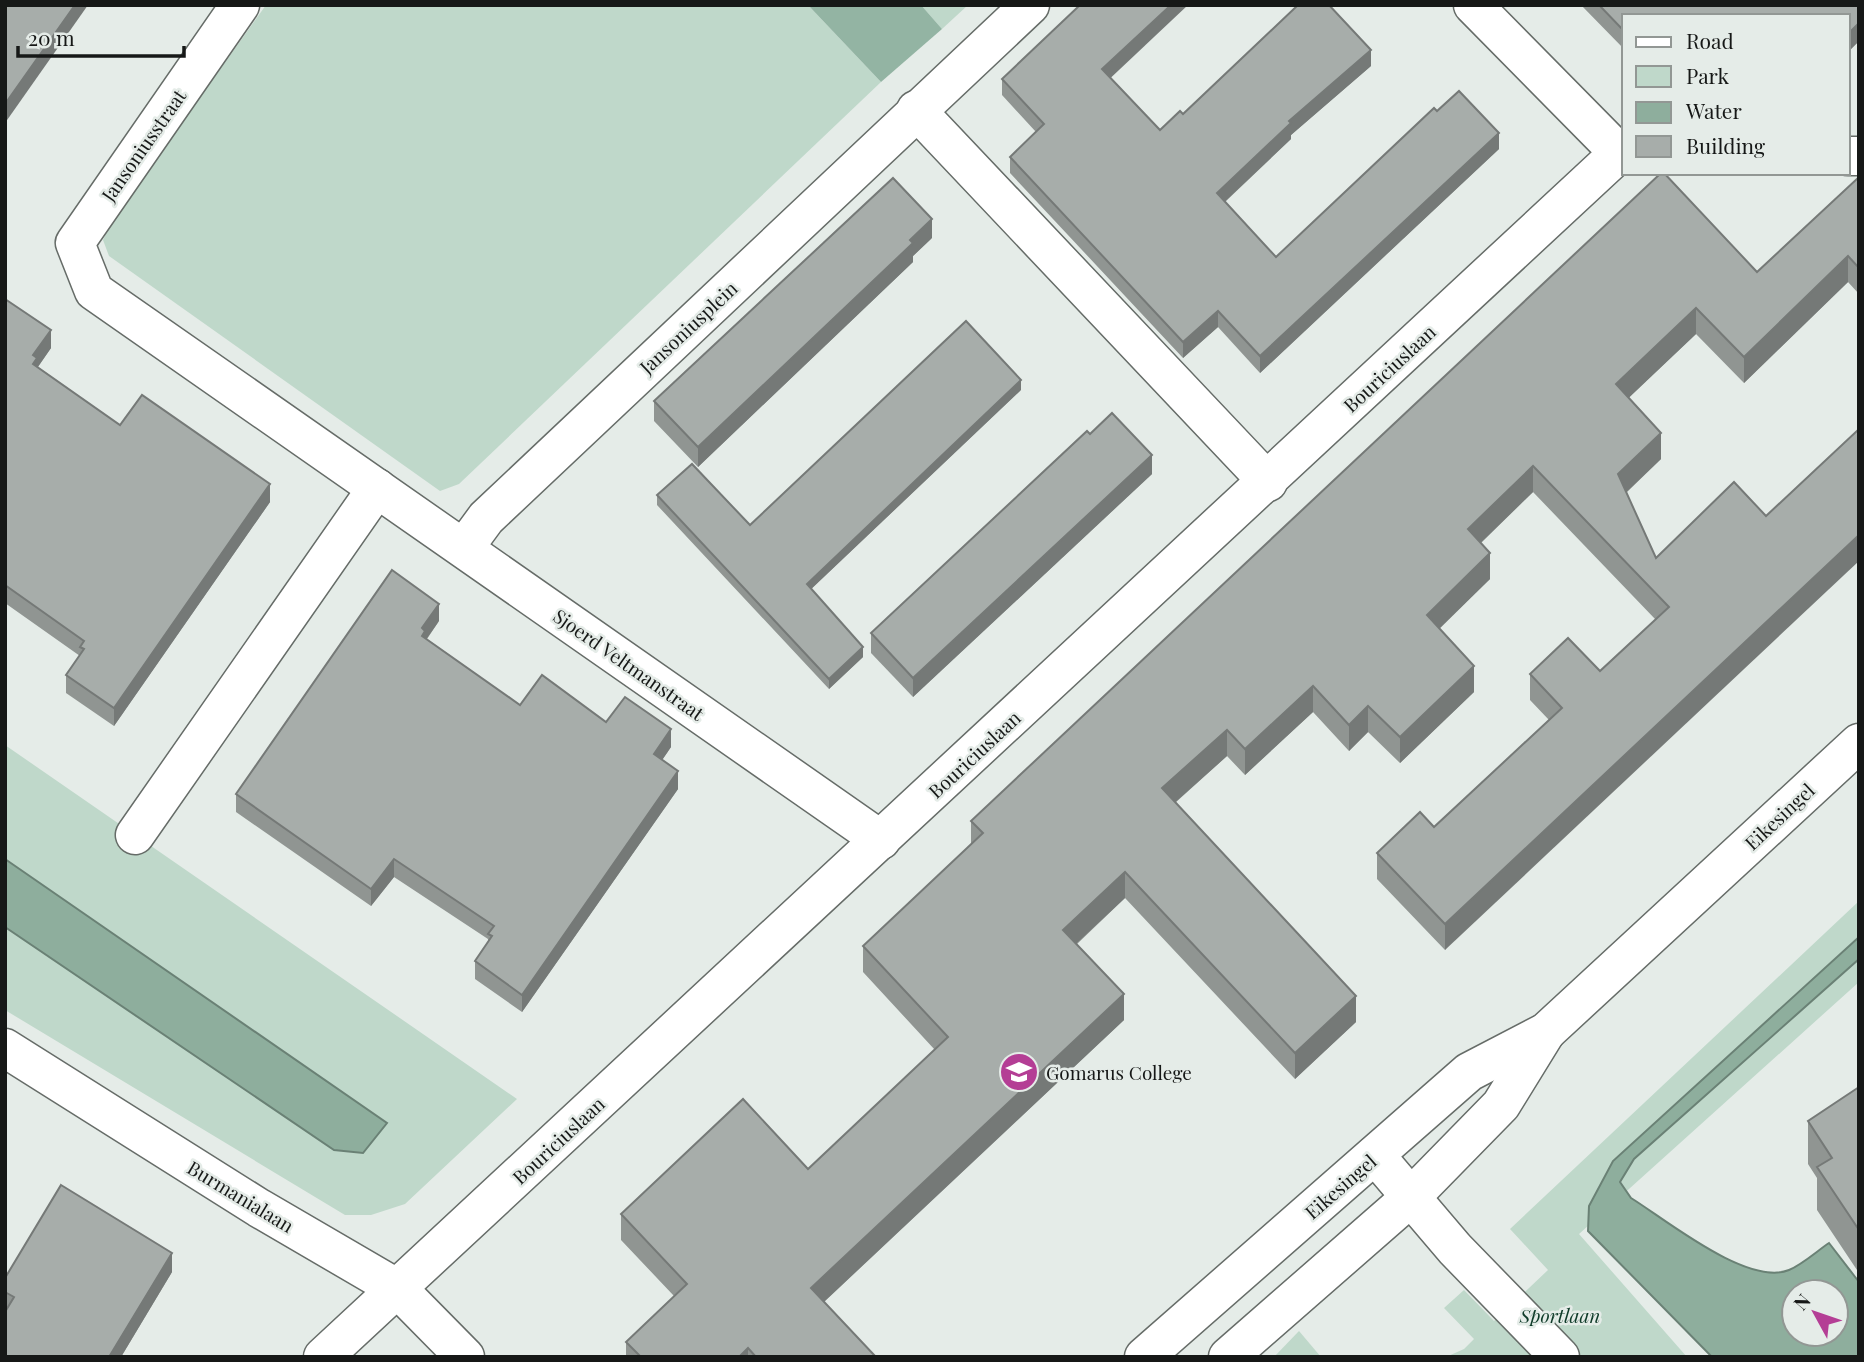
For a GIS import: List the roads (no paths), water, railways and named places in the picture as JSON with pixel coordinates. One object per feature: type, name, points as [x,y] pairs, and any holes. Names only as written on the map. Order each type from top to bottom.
[{"type":"street","name":"Jansoniusstraat","points":[[94,291],[75,243],[240,5]]},
{"type":"street","name":"Jansoniusplein","points":[[464,548],[486,518],[1030,5]]},
{"type":"street","points":[[1473,5],[1621,153]]},
{"type":"street","points":[[916,110],[1268,482]]},
{"type":"street","name":"Bouriciuslaan","points":[[323,1357],[1621,153]]},
{"type":"street","name":"Sjoerd Veltmanstraat","points":[[94,291],[881,840]]},
{"type":"street","points":[[135,835],[377,488]]},
{"type":"street","name":"Eikesingel","points":[[1144,1357],[1469,1072],[1546,1032],[1859,743]]},
{"type":"street","name":"Eikesingel","points":[[1228,1357],[1411,1197],[1502,1105],[1546,1032]]},
{"type":"street","name":"Burmanialaan","points":[[5,1048],[258,1208],[398,1289],[465,1357]]},
{"type":"street","points":[[1375,1155],[1455,1249],[1560,1357]]},
{"type":"water","points":[[5,859],[387,1123],[363,1153],[334,1150],[5,927]]},
{"type":"water","points":[[1859,937],[1859,959],[1634,1159],[1620,1182],[1631,1198],[1685,1234],[1707,1248],[1752,1269],[1772,1273],[1789,1270],[1829,1243],[1859,1282],[1859,1357],[1712,1357],[1588,1231],[1589,1206],[1613,1161]]},
{"type":"place","name":"Gomarus College","points":[[1019,1072]]},
{"type":"park label","name":"Sportlaan","points":[[1560,1315]]}]
